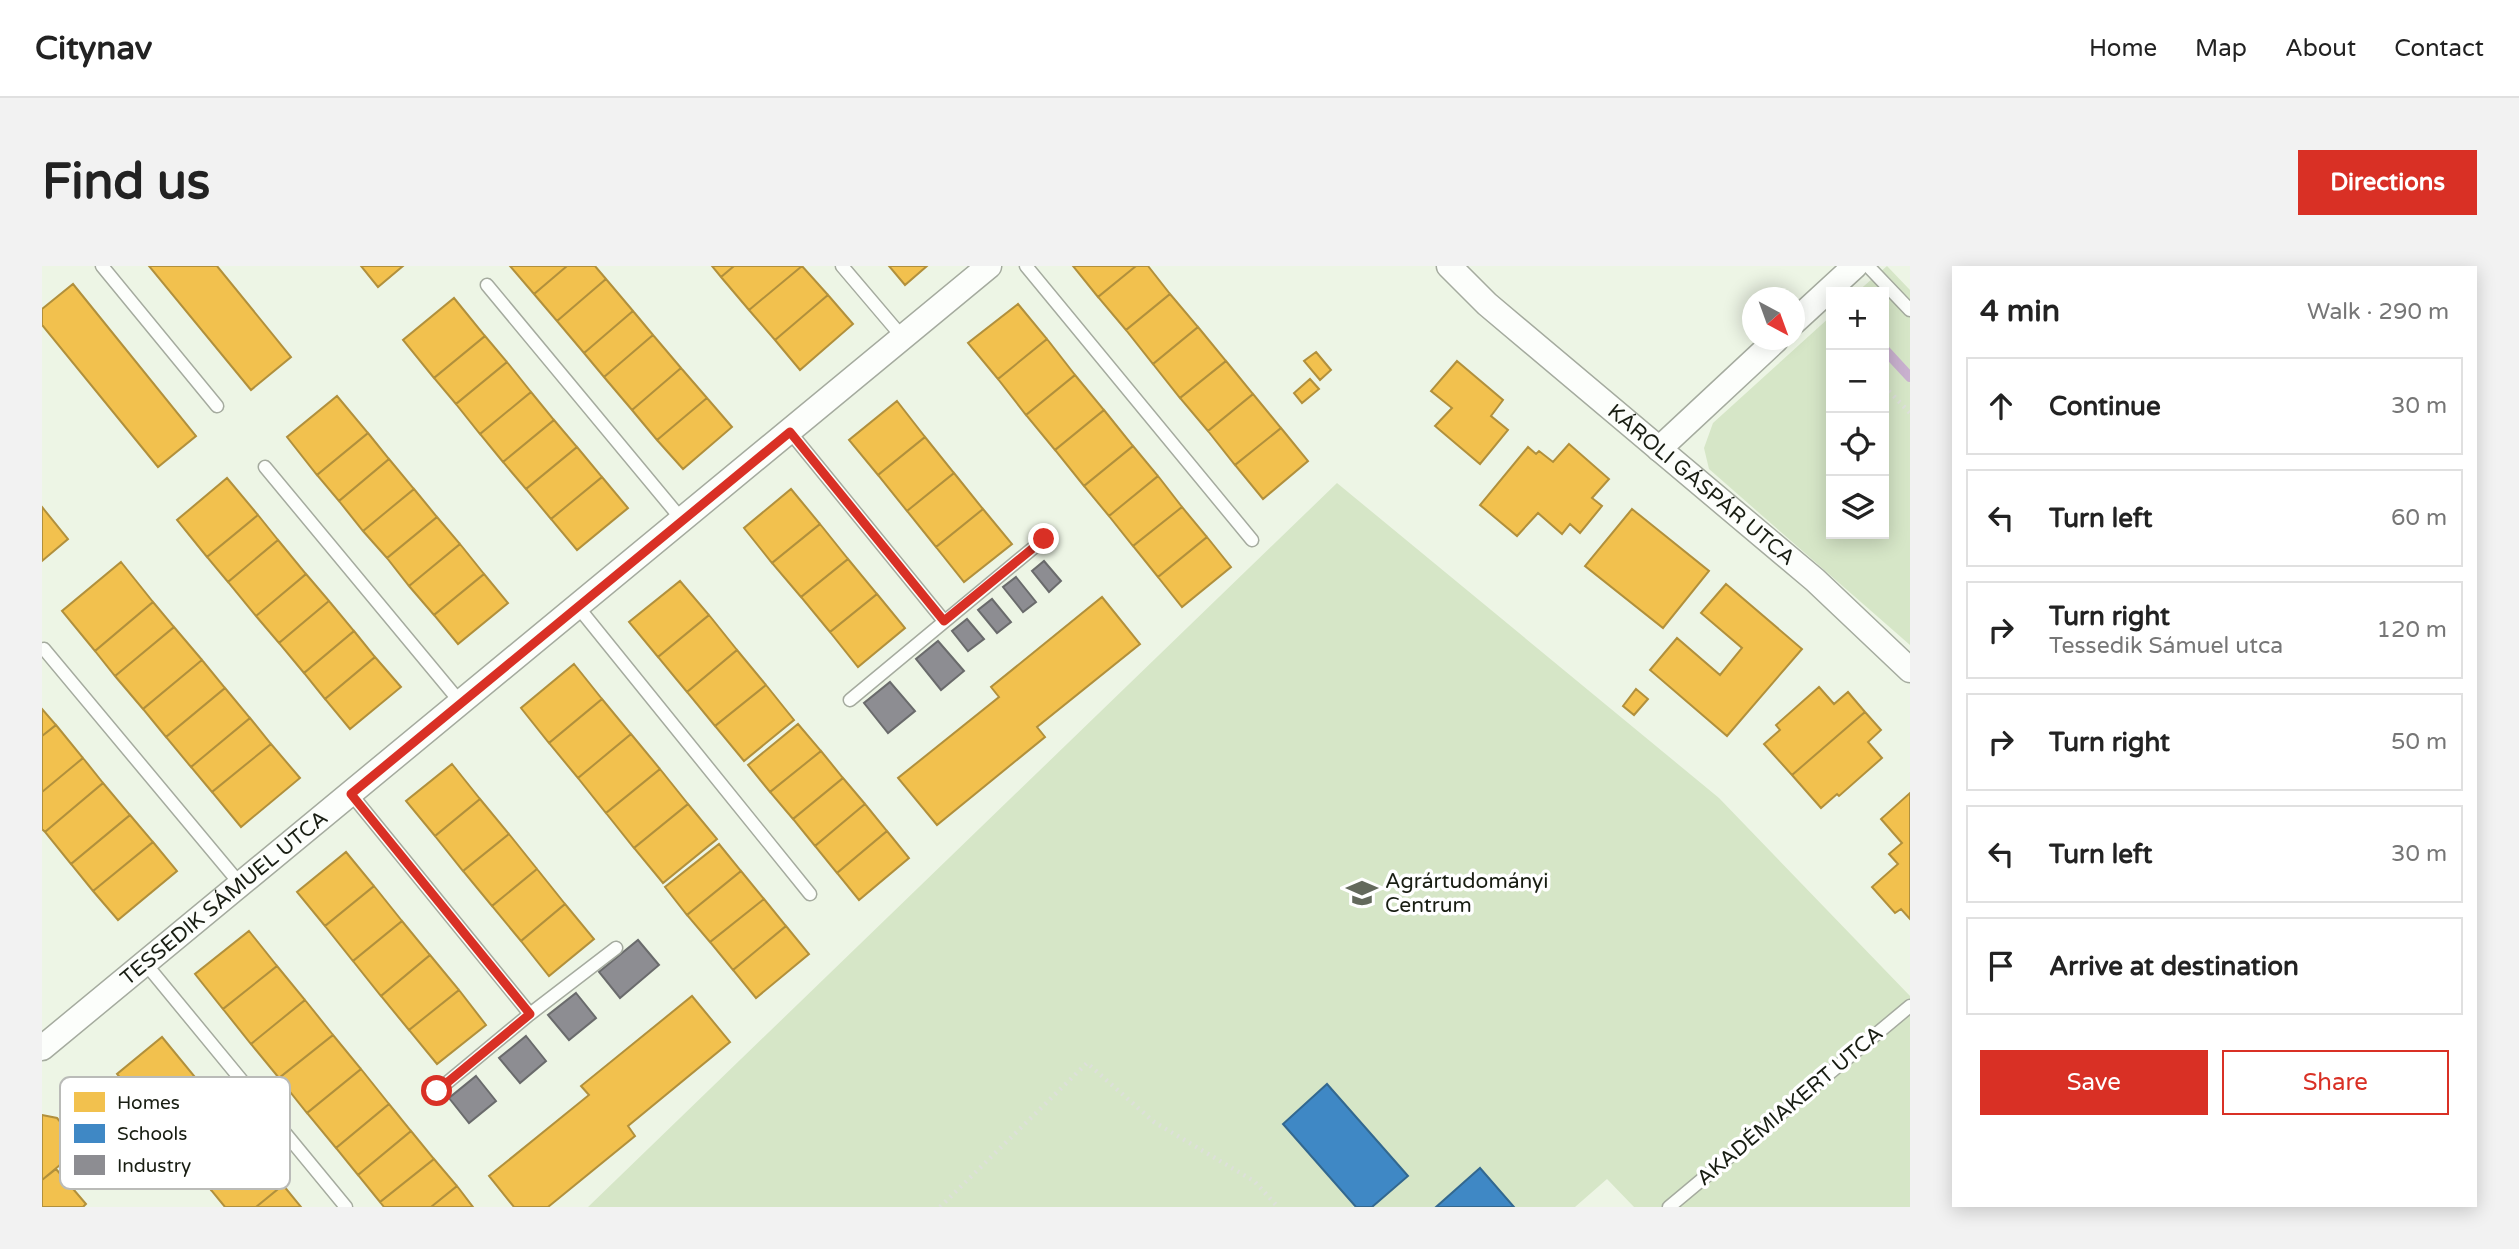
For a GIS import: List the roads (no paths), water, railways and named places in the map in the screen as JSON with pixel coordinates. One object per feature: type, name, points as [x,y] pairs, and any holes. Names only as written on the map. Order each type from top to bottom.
[{"type":"street","name":"TESSEDIK SÁMUEL UTCA","points":[[42,1048],[904,339],[989,266]]},
{"type":"street","name":"KÁROLI GÁSPÁR UTCA","points":[[1448,266],[1487,304],[1815,580],[1910,670]]},
{"type":"street","points":[[1805,312],[1855,266]]},
{"type":"street","points":[[1659,449],[1765,350]]},
{"type":"lane","points":[[102,266],[217,406]]},
{"type":"lane","points":[[842,266],[904,339]]},
{"type":"lane","points":[[1026,266],[1252,540]]},
{"type":"lane","points":[[1868,266],[1910,310]]},
{"type":"lane","points":[[487,285],[683,521]]},
{"type":"lane","points":[[790,432],[944,621]]},
{"type":"lane","points":[[265,467],[461,703]]},
{"type":"lane","points":[[850,700],[1044,539]]},
{"type":"lane","points":[[578,607],[810,894]]},
{"type":"lane","points":[[44,649],[241,885]]},
{"type":"lane","points":[[351,794],[530,1014]]},
{"type":"lane","points":[[437,1091],[530,1014],[616,948]]},
{"type":"lane","points":[[145,963],[239,1077]]},
{"type":"lane","name":"AKADÉMIAKERT UTCA","points":[[1670,1207],[1910,1006]]},
{"type":"lane","points":[[290,1139],[346,1207]]},
{"type":"waterway","points":[[1885,350],[1910,377]]},
{"type":"place","name":"Agrártudományi Centrum","points":[[1362,893]]}]
